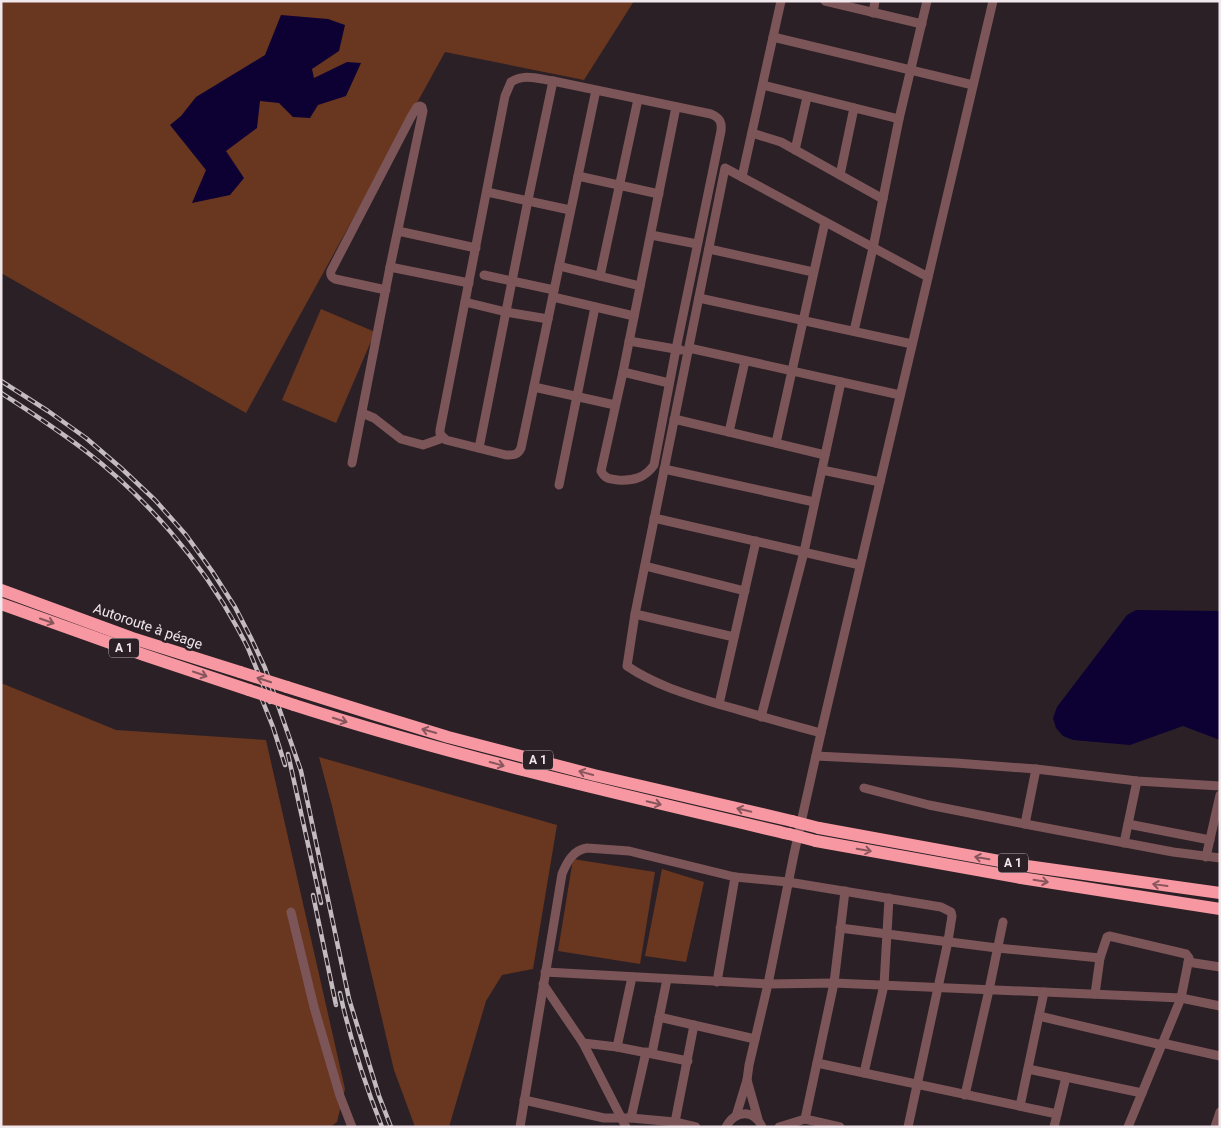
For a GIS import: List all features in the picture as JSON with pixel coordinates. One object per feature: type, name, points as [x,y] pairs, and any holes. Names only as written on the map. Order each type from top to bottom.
[{"type":"highway","name":"Autoroute à péage","points":[[1,590],[132,638],[376,715],[448,737],[594,775],[819,828],[1027,866],[1220,893]]},
{"type":"highway","name":"A 1","points":[[1,604],[134,652],[365,727],[628,797],[816,841],[1021,878],[1220,910]]},
{"type":"street","points":[[742,177],[781,1]]},
{"type":"street","points":[[873,13],[875,1]]},
{"type":"street","points":[[854,331],[899,119],[927,1]]},
{"type":"street","points":[[736,1116],[747,1080],[788,882],[860,565],[993,1]]},
{"type":"street","points":[[828,2],[922,24]]},
{"type":"street","points":[[774,37],[973,85]]},
{"type":"street","points":[[596,90],[519,452],[506,455],[450,442],[442,438],[440,430],[505,96],[511,82],[524,77],[553,81],[596,90],[676,107],[716,116],[719,118],[722,126],[654,465],[646,474],[638,479],[631,480],[610,479],[605,477],[601,471],[623,372],[676,107]]},
{"type":"street","points":[[479,448],[553,81]]},
{"type":"street","points":[[763,85],[899,119]]},
{"type":"street","points":[[795,150],[807,97]]},
{"type":"street","points":[[600,276],[638,99]]},
{"type":"street","points":[[352,463],[386,290],[390,267],[423,111],[420,106],[417,107],[411,118],[330,275],[335,279],[386,290]]},
{"type":"street","points":[[840,175],[854,108]]},
{"type":"street","points":[[752,133],[774,139],[883,199]]},
{"type":"street","points":[[822,733],[682,693],[659,684],[627,666],[635,614],[725,168],[928,277]]},
{"type":"street","points":[[578,176],[659,194]]},
{"type":"street","points":[[487,192],[570,210]]},
{"type":"street","points":[[776,443],[825,222]]},
{"type":"street","points":[[398,231],[476,248]]},
{"type":"street","points":[[651,235],[698,244]]},
{"type":"street","points":[[709,249],[813,272]]},
{"type":"street","points":[[559,266],[640,286]]},
{"type":"street","points":[[390,267],[469,283]]},
{"type":"street","points":[[484,275],[512,280],[595,307],[634,316]]},
{"type":"street","points":[[699,298],[912,344]]},
{"type":"street","points":[[465,302],[506,312],[548,319]]},
{"type":"street","points":[[559,484],[595,307]]},
{"type":"street","points":[[629,341],[745,361],[900,395]]},
{"type":"street","points":[[729,432],[745,361]]},
{"type":"street","points":[[623,372],[669,383]]},
{"type":"street","points":[[761,717],[804,552],[841,382]]},
{"type":"street","points":[[534,387],[615,405]]},
{"type":"street","points":[[362,413],[374,418],[400,439],[424,445],[442,438]]},
{"type":"street","points":[[674,419],[825,454]]},
{"type":"street","points":[[664,469],[814,502]]},
{"type":"street","points":[[822,470],[880,482]]},
{"type":"street","points":[[654,518],[860,565]]},
{"type":"street","points":[[719,704],[756,541]]},
{"type":"street","points":[[645,566],[745,591]]},
{"type":"street","points":[[635,614],[734,637]]},
{"type":"street","points":[[816,756],[956,763],[1036,769],[1137,781],[1220,786]]},
{"type":"street","points":[[1025,824],[1036,769]]},
{"type":"street","points":[[1124,843],[1137,781]]},
{"type":"street","points":[[864,788],[929,805],[1025,824],[1172,852],[1220,858]]},
{"type":"street","points":[[1206,857],[1220,796]]},
{"type":"street","points":[[1128,824],[1210,840]]},
{"type":"street","points":[[520,1127],[562,874],[572,856],[580,849],[586,848],[629,851],[735,877],[788,882],[889,898],[941,907],[951,912],[948,941],[908,1127]]},
{"type":"street","points":[[717,982],[735,877]]},
{"type":"street","points":[[805,1119],[834,983],[845,891]]},
{"type":"street","points":[[864,1073],[884,985],[889,898]]},
{"type":"street","points":[[292,912],[314,1008],[340,1096],[352,1127]]},
{"type":"street","points":[[965,1095],[1003,922]]},
{"type":"street","points":[[840,928],[997,948],[1100,958]]},
{"type":"street","points":[[1095,994],[1100,958],[1105,940],[1109,936],[1186,954],[1189,958],[1181,998],[1128,1127]]},
{"type":"street","points":[[1188,962],[1220,967]]},
{"type":"street","points":[[546,972],[717,982],[768,984],[834,983],[1181,998],[1220,1006]]},
{"type":"street","points":[[617,1046],[632,977]]},
{"type":"street","points":[[631,1118],[659,1017],[667,979]]},
{"type":"street","points":[[543,984],[583,1043],[626,1127]]},
{"type":"street","points":[[1020,1106],[1044,992]]},
{"type":"street","points":[[1039,1016],[1220,1056]]},
{"type":"street","points":[[659,1017],[755,1039]]},
{"type":"street","points":[[676,1122],[694,1025]]},
{"type":"street","points":[[583,1043],[617,1046],[688,1061]]},
{"type":"street","points":[[817,1063],[1057,1114]]},
{"type":"street","points":[[1028,1069],[1142,1093]]},
{"type":"street","points":[[1054,1127],[1066,1077]]},
{"type":"street","points":[[747,1080],[760,1123]]},
{"type":"street","points":[[524,1100],[604,1118],[676,1122],[696,1127]]},
{"type":"street","points":[[1215,1127],[1220,1112]]},
{"type":"street","points":[[726,1127],[736,1116],[745,1114],[754,1116],[760,1123]]},
{"type":"street","points":[[779,1127],[805,1119],[840,1127]]},
{"type":"shaded area","points":[[1,1],[634,1],[584,80],[445,52],[246,413],[1,273]]},
{"type":"shaded area","points":[[281,15],[328,19],[345,25],[339,51],[312,69],[314,78],[347,62],[361,63],[346,96],[318,105],[310,118],[293,117],[279,103],[260,101],[257,128],[226,151],[244,178],[230,195],[192,203],[206,170],[170,125],[181,116],[196,97],[265,55]]},
{"type":"shaded area","points":[[321,309],[375,332],[336,423],[282,400]]},
{"type":"shaded area","points":[[1136,610],[1220,611],[1220,740],[1183,726],[1130,745],[1073,740],[1063,736],[1056,728],[1053,718],[1057,707],[1127,615]]},
{"type":"shaded area","points":[[1,683],[116,730],[266,740],[345,1089],[337,1122],[330,1127],[1,1127]]},
{"type":"shaded area","points":[[319,757],[557,825],[533,969],[502,975],[486,1001],[449,1127],[415,1127],[394,1070]]},
{"type":"shaded area","points":[[573,859],[655,872],[640,964],[558,951]]},
{"type":"shaded area","points":[[662,869],[704,882],[686,962],[645,956]]},
{"type":"railway","points":[[1,381],[86,438],[155,500],[186,535],[235,607],[265,668],[301,771],[349,999],[379,1096],[391,1127]]},
{"type":"railway","points":[[1,393],[63,434],[106,467],[170,531],[207,579],[238,629],[270,702]]},
{"type":"railway","points":[[261,697],[285,765]]},
{"type":"railway","points":[[288,754],[321,903]]},
{"type":"railway","points":[[313,895],[336,1005]]},
{"type":"railway","points":[[340,993],[358,1061],[382,1127]]}]
